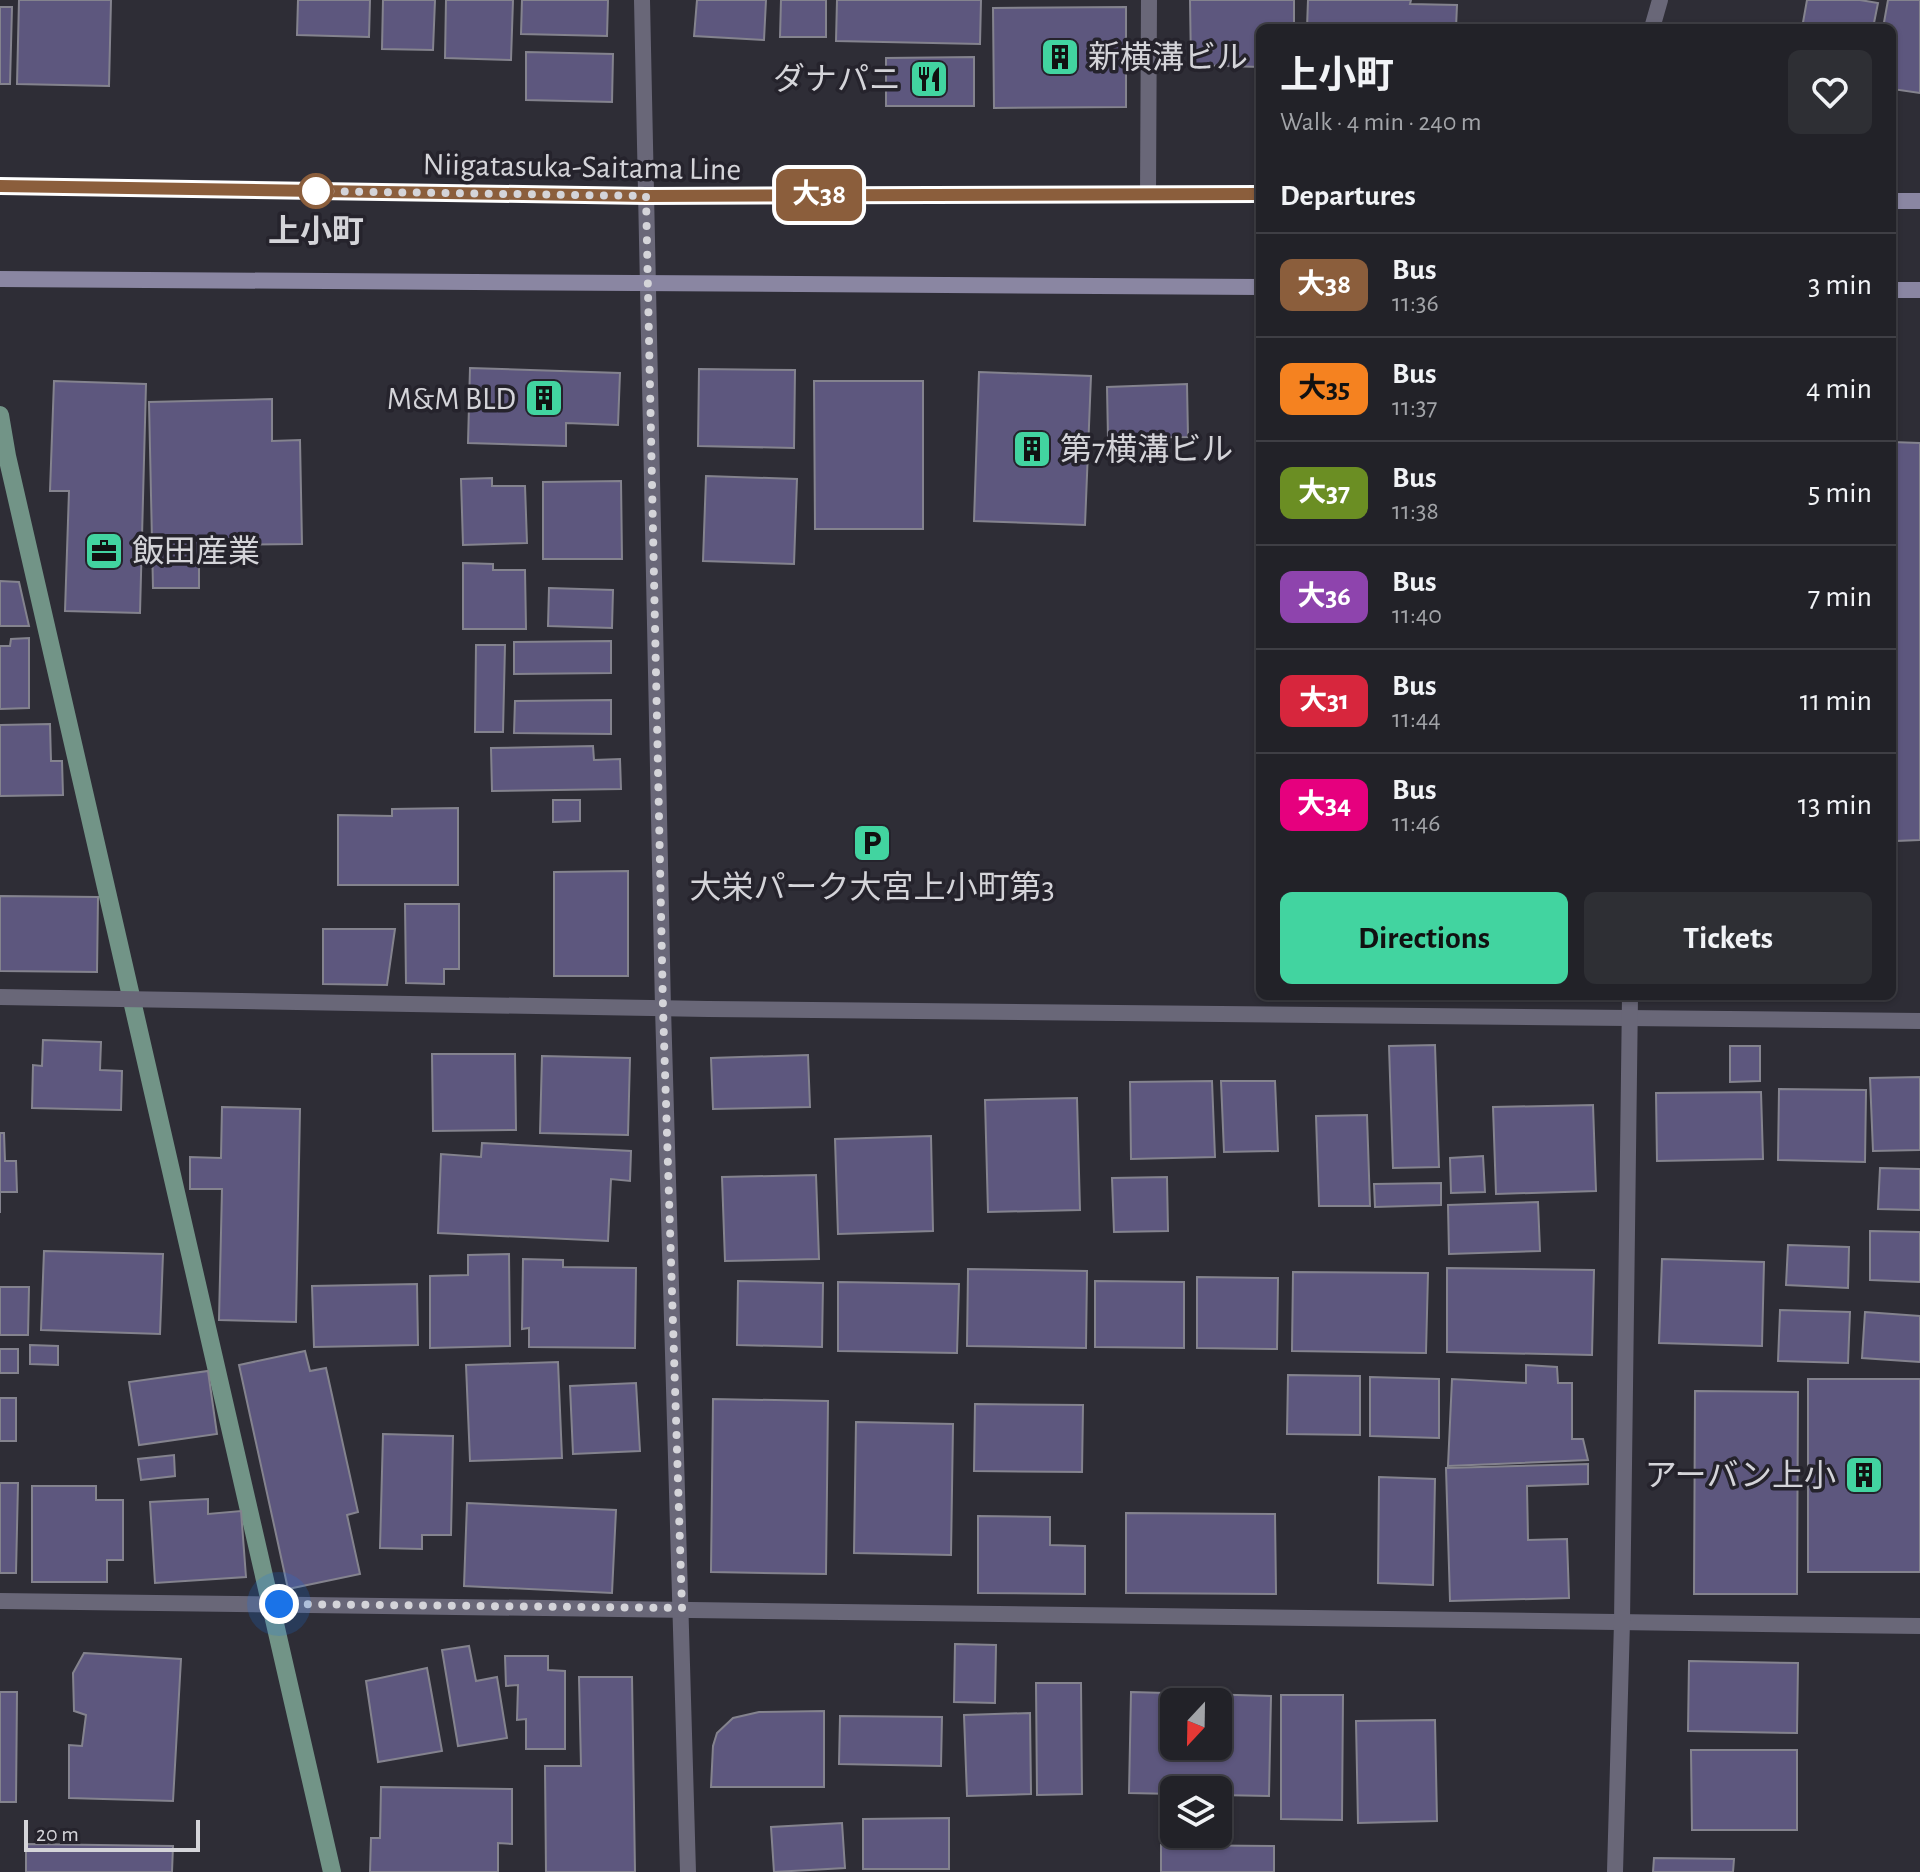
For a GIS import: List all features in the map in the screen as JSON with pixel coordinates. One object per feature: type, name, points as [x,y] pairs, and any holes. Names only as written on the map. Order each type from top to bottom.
[{"type":"main road","name":"Niigatasuka-Saitama Line","points":[[0,186],[646,196],[1256,194]]},
{"type":"main road","points":[[1896,201],[1920,201]]},
{"type":"main road","points":[[0,279],[1256,287]]},
{"type":"main road","points":[[1896,290],[1920,290]]},
{"type":"street","points":[[642,0],[663,1008],[688,1872]]},
{"type":"street","points":[[1148,194],[1149,0]]},
{"type":"street","points":[[1653,24],[1660,0]]},
{"type":"street","points":[[0,997],[663,1008],[1920,1021]]},
{"type":"street","points":[[1615,1872],[1622,1622],[1630,1000]]},
{"type":"street","points":[[0,1601],[1920,1626]]},
{"type":"building","points":[[19,0],[111,0],[109,86],[17,84]]},
{"type":"building","points":[[298,0],[370,0],[369,37],[297,35]]},
{"type":"building","points":[[383,0],[435,0],[433,50],[382,49]]},
{"type":"building","points":[[446,0],[513,0],[511,60],[445,58]]},
{"type":"building","points":[[522,0],[608,0],[607,36],[521,34]]},
{"type":"building","points":[[697,0],[766,0],[764,40],[694,36]]},
{"type":"building","points":[[781,0],[826,0],[826,37],[780,37]]},
{"type":"building","points":[[837,0],[981,0],[980,44],[836,41]]},
{"type":"building","points":[[1190,0],[1294,0],[1294,24],[1256,24],[1256,67],[1191,65]]},
{"type":"building","points":[[1308,0],[1411,0],[1410,4],[1457,5],[1456,24],[1307,24]]},
{"type":"building","points":[[1807,0],[1878,3],[1874,24],[1803,24]]},
{"type":"building","points":[[1888,0],[1920,0],[1920,93],[1896,90],[1896,24],[1884,24]]},
{"type":"building","points":[[0,7],[12,7],[10,84],[0,84]]},
{"type":"building","name":"新横溝ビル","points":[[1126,7],[1126,107],[994,108],[993,8]]},
{"type":"building","points":[[526,52],[613,54],[612,102],[526,100]]},
{"type":"building","points":[[974,57],[974,106],[886,106],[886,58]]},
{"type":"building","name":"M&M BLD","points":[[470,368],[620,373],[618,425],[566,423],[566,446],[468,443]]},
{"type":"building","points":[[699,369],[795,370],[794,448],[698,446]]},
{"type":"building","name":"第7横溝ビル","points":[[979,372],[1091,376],[1085,525],[974,521]]},
{"type":"building","name":"飯田産業","points":[[54,381],[146,384],[140,613],[65,611],[69,491],[50,491]]},
{"type":"building","points":[[814,381],[923,381],[923,529],[815,529]]},
{"type":"building","points":[[1187,384],[1188,437],[1108,438],[1107,387]]},
{"type":"building","points":[[272,399],[272,441],[300,440],[302,544],[199,545],[199,588],[153,588],[149,402]]},
{"type":"building","points":[[1896,442],[1920,443],[1920,840],[1896,841]]},
{"type":"building","points":[[706,476],[797,479],[794,564],[703,561]]},
{"type":"building","points":[[492,478],[492,486],[525,486],[527,543],[463,545],[461,479]]},
{"type":"building","points":[[621,481],[622,559],[543,559],[543,482]]},
{"type":"building","points":[[463,563],[493,564],[493,570],[525,570],[526,629],[463,629]]},
{"type":"building","points":[[0,581],[19,582],[29,626],[0,626]]},
{"type":"building","points":[[549,588],[613,590],[612,628],[548,626]]},
{"type":"building","points":[[29,638],[29,708],[0,709],[0,646],[10,646],[11,639]]},
{"type":"building","points":[[611,641],[611,673],[514,674],[514,642]]},
{"type":"building","points":[[476,645],[505,645],[503,732],[475,732]]},
{"type":"building","points":[[611,700],[611,734],[514,733],[515,701]]},
{"type":"building","points":[[50,724],[51,761],[62,761],[63,795],[0,796],[0,725]]},
{"type":"building","points":[[593,746],[594,760],[620,759],[621,789],[492,791],[491,748]]},
{"type":"building","points":[[553,800],[580,800],[580,821],[553,822]]},
{"type":"building","points":[[458,808],[458,885],[338,885],[338,815],[392,816],[392,809]]},
{"type":"building","points":[[628,871],[628,976],[554,976],[554,872]]},
{"type":"building","points":[[0,896],[98,897],[97,972],[0,971]]},
{"type":"building","points":[[405,904],[459,904],[459,969],[444,969],[444,984],[406,983]]},
{"type":"building","points":[[323,929],[395,929],[387,985],[323,984]]},
{"type":"building","points":[[43,1040],[101,1042],[100,1070],[122,1071],[121,1110],[32,1108],[33,1065],[42,1066]]},
{"type":"building","points":[[1435,1045],[1439,1167],[1393,1168],[1389,1046]]},
{"type":"building","points":[[1730,1046],[1760,1046],[1760,1081],[1730,1082]]},
{"type":"building","points":[[432,1054],[515,1054],[516,1130],[433,1131]]},
{"type":"building","points":[[808,1055],[810,1107],[713,1109],[711,1058]]},
{"type":"building","points":[[542,1056],[630,1058],[628,1135],[540,1133]]},
{"type":"building","points":[[1920,1077],[1920,1150],[1873,1151],[1870,1078]]},
{"type":"building","points":[[1212,1081],[1215,1157],[1131,1159],[1130,1082]]},
{"type":"building","points":[[1221,1081],[1275,1081],[1278,1151],[1224,1152]]},
{"type":"building","points":[[1779,1089],[1866,1090],[1865,1162],[1778,1160]]},
{"type":"building","points":[[1761,1092],[1763,1159],[1657,1161],[1656,1093]]},
{"type":"building","points":[[1077,1098],[1080,1210],[988,1212],[985,1100]]},
{"type":"building","points":[[1593,1105],[1596,1191],[1496,1194],[1493,1107]]},
{"type":"building","points":[[222,1107],[300,1109],[296,1322],[219,1320],[222,1189],[190,1189],[190,1157],[221,1158]]},
{"type":"building","points":[[1367,1115],[1370,1206],[1319,1206],[1316,1116]]},
{"type":"building","points":[[0,1133],[4,1133],[5,1161],[16,1161],[17,1192],[0,1192]]},
{"type":"building","points":[[931,1136],[933,1231],[838,1234],[835,1139]]},
{"type":"building","points":[[482,1143],[631,1151],[630,1181],[611,1179],[608,1241],[438,1233],[441,1154],[481,1157]]},
{"type":"building","points":[[1483,1156],[1485,1192],[1451,1193],[1450,1158]]},
{"type":"building","points":[[1880,1168],[1920,1169],[1920,1210],[1878,1209]]},
{"type":"building","points":[[816,1175],[819,1259],[725,1261],[722,1177]]},
{"type":"building","points":[[1167,1177],[1168,1231],[1114,1232],[1112,1178]]},
{"type":"building","points":[[1441,1183],[1441,1205],[1375,1207],[1374,1184]]},
{"type":"building","points":[[1538,1202],[1540,1251],[1449,1254],[1448,1205]]},
{"type":"building","points":[[1870,1231],[1920,1232],[1920,1282],[1870,1280]]},
{"type":"building","points":[[1788,1245],[1849,1247],[1848,1288],[1786,1285]]},
{"type":"building","points":[[44,1251],[163,1254],[160,1334],[41,1330]]},
{"type":"building","points":[[509,1254],[510,1346],[430,1348],[430,1276],[468,1275],[468,1255]]},
{"type":"building","points":[[523,1259],[563,1260],[563,1267],[636,1268],[635,1348],[529,1347],[529,1328],[522,1329]]},
{"type":"building","points":[[1662,1259],[1764,1262],[1762,1346],[1659,1343]]},
{"type":"building","points":[[1447,1268],[1594,1270],[1592,1355],[1447,1352]]},
{"type":"building","points":[[968,1269],[1087,1271],[1086,1348],[967,1346]]},
{"type":"building","points":[[1293,1272],[1428,1273],[1426,1353],[1292,1351]]},
{"type":"building","points":[[1197,1277],[1278,1278],[1277,1349],[1197,1348]]},
{"type":"building","points":[[738,1281],[823,1283],[822,1347],[737,1345]]},
{"type":"building","points":[[1095,1281],[1184,1282],[1184,1348],[1095,1347]]},
{"type":"building","points":[[838,1282],[959,1284],[957,1353],[838,1351]]},
{"type":"building","points":[[417,1284],[418,1345],[314,1347],[312,1286]]},
{"type":"building","points":[[0,1287],[29,1287],[28,1335],[0,1335]]},
{"type":"building","points":[[1780,1310],[1850,1312],[1848,1363],[1778,1361]]},
{"type":"building","points":[[1865,1312],[1920,1316],[1920,1362],[1862,1358]]},
{"type":"building","points":[[30,1345],[58,1346],[58,1365],[30,1364]]},
{"type":"building","points":[[0,1349],[18,1349],[18,1373],[0,1373]]},
{"type":"building","points":[[305,1351],[310,1371],[326,1368],[358,1512],[347,1515],[360,1574],[288,1589],[239,1365]]},
{"type":"building","points":[[558,1362],[562,1458],[470,1461],[466,1365]]},
{"type":"building","points":[[1526,1365],[1557,1367],[1558,1383],[1572,1383],[1572,1439],[1583,1439],[1588,1460],[1448,1466],[1452,1379],[1526,1383]]},
{"type":"building","points":[[208,1371],[217,1434],[139,1445],[129,1382]]},
{"type":"building","points":[[1288,1375],[1360,1376],[1360,1435],[1287,1434]]},
{"type":"building","points":[[1370,1377],[1439,1379],[1439,1438],[1370,1436]]},
{"type":"building","name":"アーバン上小","points":[[1808,1379],[1920,1379],[1920,1572],[1808,1572]]},
{"type":"building","points":[[636,1383],[640,1451],[573,1454],[570,1386]]},
{"type":"building","points":[[1695,1391],[1798,1392],[1797,1594],[1694,1594]]},
{"type":"building","points":[[0,1398],[16,1398],[16,1441],[0,1441]]},
{"type":"building","points":[[713,1399],[828,1401],[826,1574],[711,1572]]},
{"type":"building","points":[[975,1404],[1083,1405],[1082,1472],[974,1471]]},
{"type":"building","points":[[856,1422],[953,1424],[951,1555],[854,1553]]},
{"type":"building","points":[[383,1434],[453,1436],[451,1535],[422,1535],[422,1549],[380,1548]]},
{"type":"building","points":[[174,1455],[175,1476],[141,1480],[138,1459]]},
{"type":"building","points":[[1588,1464],[1588,1484],[1527,1486],[1528,1540],[1567,1539],[1569,1598],[1450,1601],[1446,1468]]},
{"type":"building","points":[[1379,1477],[1435,1479],[1433,1585],[1378,1583]]},
{"type":"building","points":[[0,1483],[18,1483],[16,1573],[0,1573]]},
{"type":"building","points":[[32,1486],[96,1486],[96,1500],[123,1500],[123,1560],[107,1560],[107,1582],[32,1582]]},
{"type":"building","points":[[208,1499],[208,1514],[241,1511],[246,1577],[155,1583],[150,1502]]},
{"type":"building","points":[[467,1503],[616,1510],[612,1593],[464,1586]]},
{"type":"building","points":[[1126,1513],[1275,1514],[1276,1594],[1126,1593]]},
{"type":"building","points":[[978,1516],[1050,1517],[1050,1545],[1085,1546],[1085,1594],[978,1593]]},
{"type":"building","points":[[955,1644],[996,1645],[995,1703],[954,1702]]},
{"type":"building","points":[[469,1646],[476,1681],[497,1677],[507,1738],[458,1746],[442,1650]]},
{"type":"building","points":[[84,1653],[181,1659],[173,1801],[69,1798],[69,1745],[82,1746],[86,1715],[74,1711],[73,1673]]},
{"type":"building","points":[[505,1656],[548,1656],[548,1670],[565,1671],[565,1749],[526,1749],[526,1719],[517,1720],[518,1685],[506,1686]]},
{"type":"building","points":[[1689,1661],[1798,1663],[1797,1733],[1688,1731]]},
{"type":"building","points":[[427,1668],[442,1751],[378,1762],[366,1681]]},
{"type":"building","points":[[579,1677],[632,1677],[635,1872],[546,1872],[545,1766],[581,1766]]},
{"type":"building","points":[[1036,1683],[1081,1683],[1082,1794],[1037,1795]]},
{"type":"building","points":[[0,1692],[17,1692],[16,1802],[0,1802]]},
{"type":"building","points":[[1131,1692],[1160,1693],[1160,1760],[1232,1760],[1232,1695],[1271,1696],[1269,1796],[1232,1795],[1232,1776],[1160,1776],[1160,1794],[1129,1793]]},
{"type":"building","points":[[1281,1695],[1343,1695],[1342,1820],[1281,1819]]},
{"type":"building","points":[[824,1711],[824,1787],[711,1787],[713,1746],[717,1733],[733,1718],[759,1712]]},
{"type":"building","points":[[1030,1713],[1031,1794],[967,1796],[964,1715]]},
{"type":"building","points":[[840,1716],[942,1717],[941,1766],[839,1764]]},
{"type":"building","points":[[1435,1720],[1437,1821],[1358,1823],[1356,1721]]},
{"type":"building","points":[[1691,1750],[1797,1750],[1797,1830],[1692,1830]]},
{"type":"building","points":[[381,1787],[512,1789],[512,1844],[498,1843],[498,1872],[370,1872],[371,1838],[380,1838]]},
{"type":"building","points":[[949,1818],[949,1869],[863,1869],[863,1819]]},
{"type":"building","points":[[842,1823],[845,1868],[774,1872],[771,1827]]},
{"type":"building","points":[[26,1844],[173,1846],[172,1872],[26,1872]]},
{"type":"building","points":[[1274,1846],[1274,1872],[1161,1872],[1161,1848]]},
{"type":"building","points":[[1654,1858],[1734,1859],[1733,1872],[1653,1872]]},
{"type":"waterway","points":[[0,415],[332,1872]]},
{"type":"bus line","name":"大38","points":[[0,186],[646,196],[1256,194]]},
{"type":"place","name":"新横溝ビル","points":[[1060,57]]},
{"type":"place","name":"ダナパニ","points":[[929,79]]},
{"type":"place","name":"上小町","points":[[316,191]]},
{"type":"place","name":"M&M BLD","points":[[544,398]]},
{"type":"place","name":"第7横溝ビル","points":[[1032,449]]},
{"type":"place","name":"飯田産業","points":[[104,551]]},
{"type":"place","name":"大栄パーク大宮上小町第3","points":[[872,843]]},
{"type":"place","name":"アーバン上小","points":[[1864,1475]]},
{"type":"route","points":[[279,1604],[682,1608],[663,1008],[646,196],[308,191],[316,191]]}]
